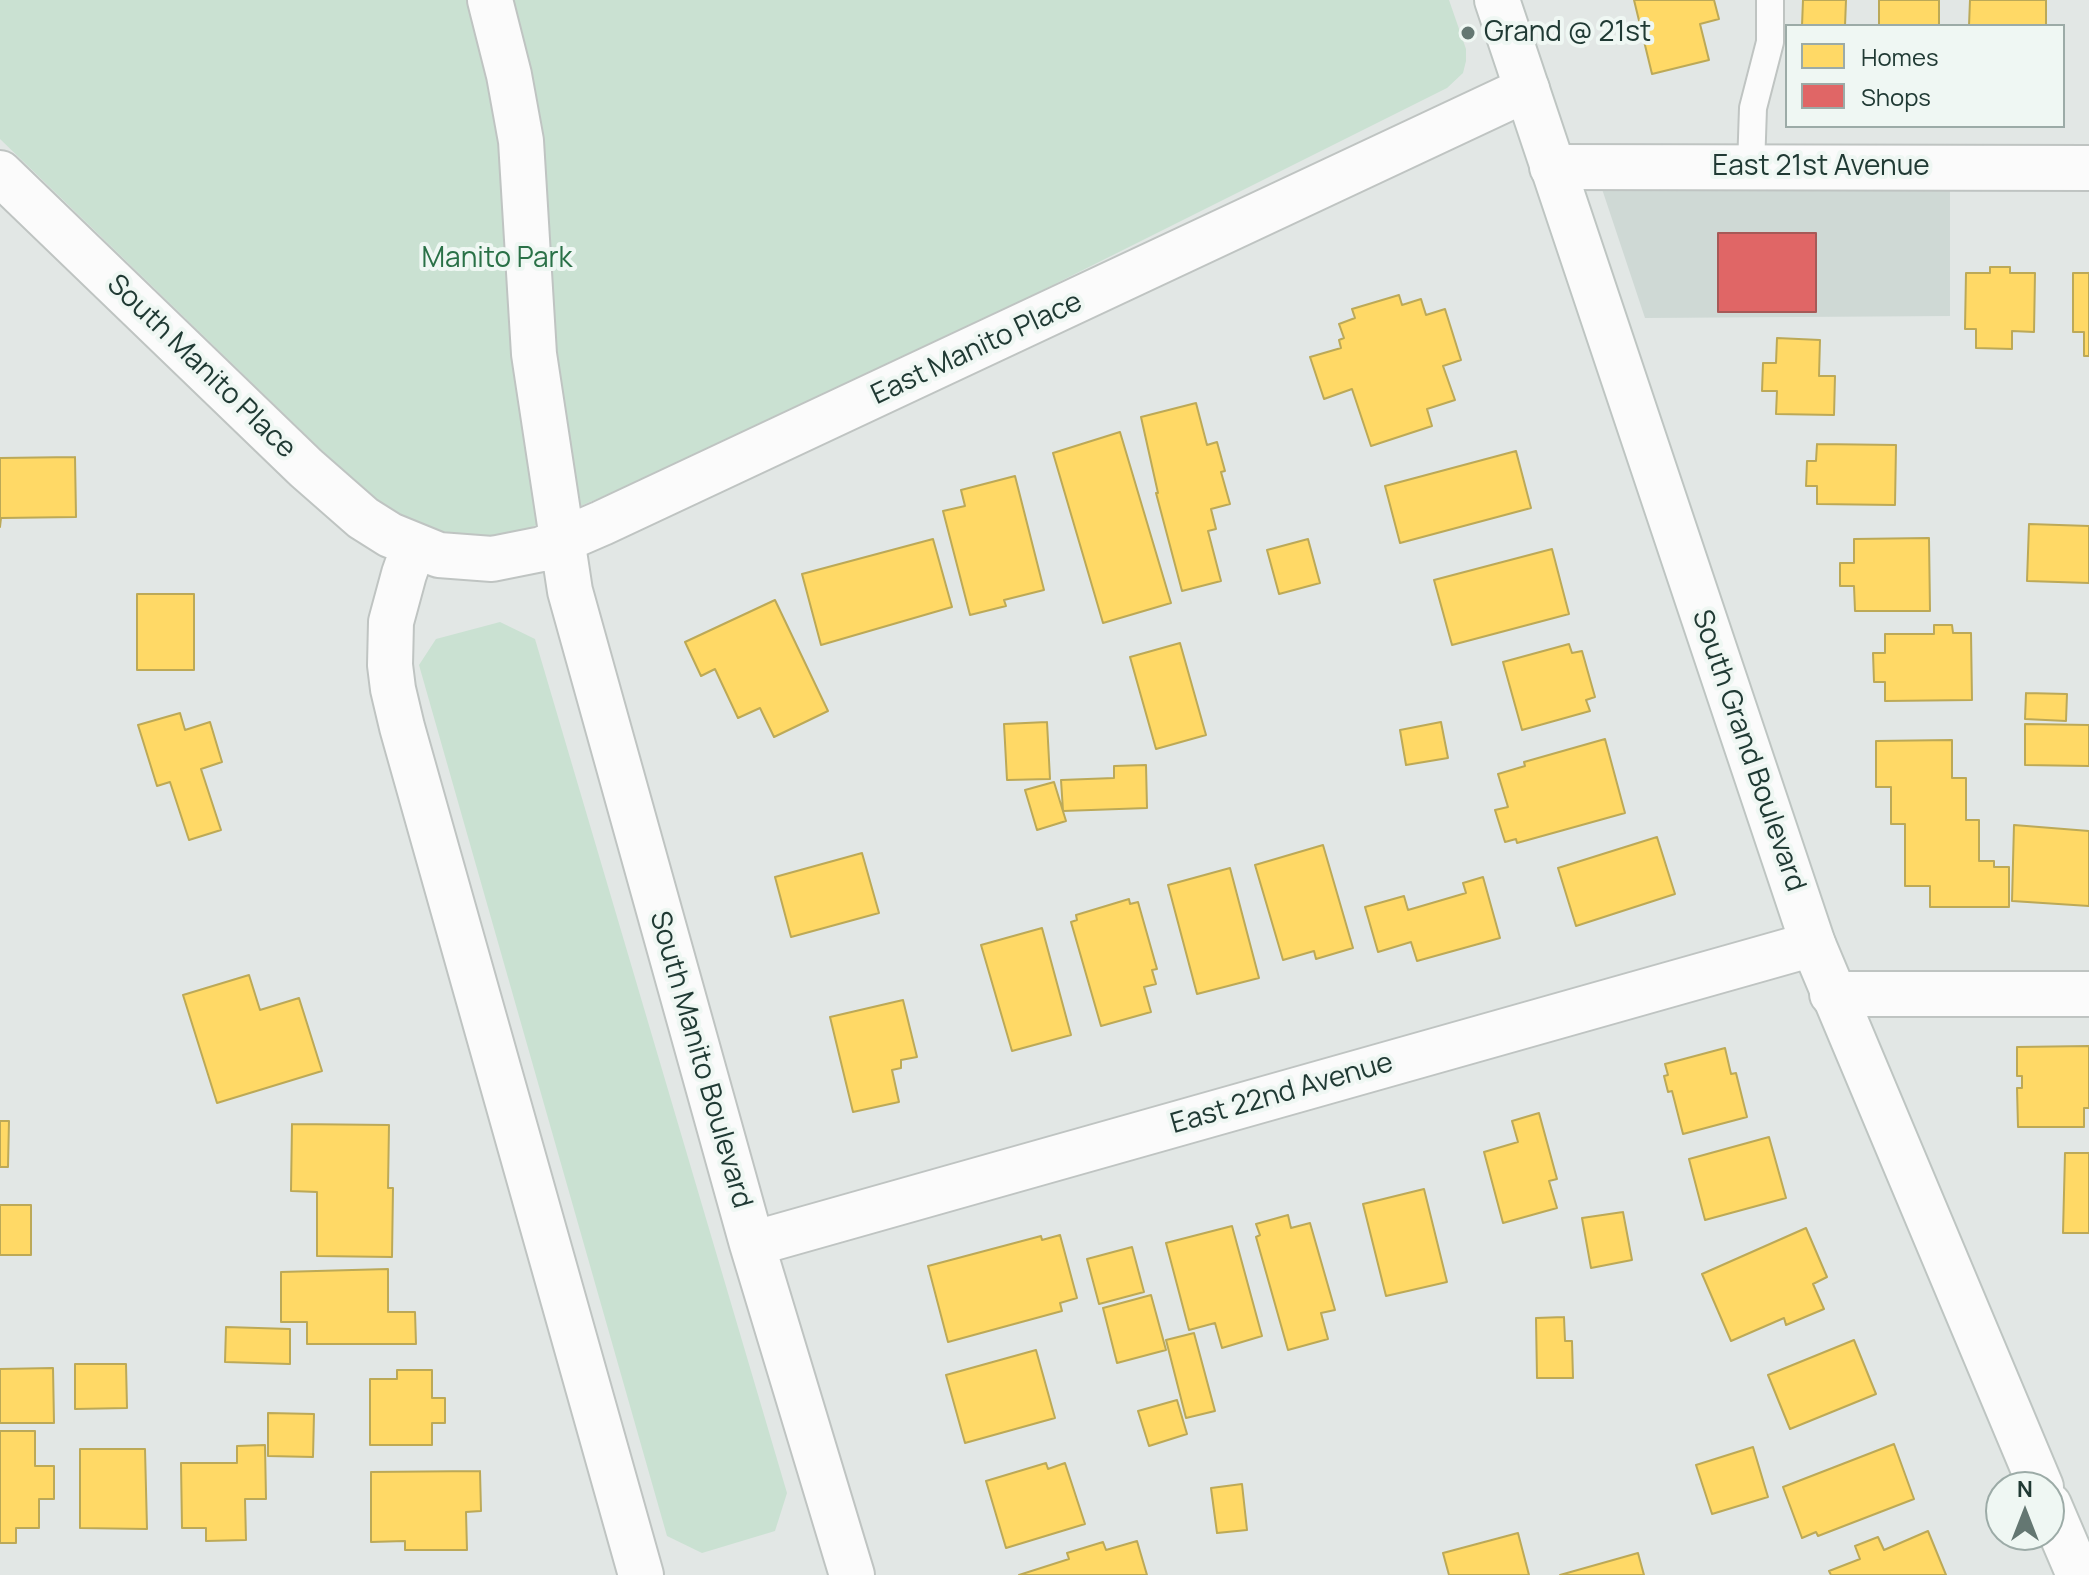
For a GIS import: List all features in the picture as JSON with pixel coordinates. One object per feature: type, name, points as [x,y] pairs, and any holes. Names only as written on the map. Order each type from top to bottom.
[{"type":"street","name":"South Manito Boulevard","points":[[490,0],[509,75],[521,141],[534,354],[562,541],[578,623],[752,1244],[850,1575]]},
{"type":"street","name":"South Grand Boulevard","points":[[1497,0],[1813,944],[2034,1471]]},
{"type":"street","name":"East Manito Place","points":[[414,546],[439,555],[492,559],[518,555],[562,541],[1527,89]]},
{"type":"street","name":"East 21st Avenue","points":[[1552,167],[2089,168]]},
{"type":"street","name":"South Manito Place","points":[[0,173],[338,497],[377,526],[414,546]]},
{"type":"street","points":[[414,546],[396,600],[391,632],[390,665],[402,727],[641,1575]]},
{"type":"street","name":"East 22nd Avenue","points":[[752,1244],[1813,944]]},
{"type":"street","points":[[1832,994],[2089,994]]},
{"type":"street","points":[[2065,1542],[2079,1575]]},
{"type":"lane","points":[[1751,167],[1753,108],[1770,42],[1770,0]]},
{"type":"shaded area","points":[[1602,189],[1950,189],[1950,316],[1645,318]]},
{"type":"green space","name":"Manito Park","points":[[0,0],[1449,0],[1466,49],[1466,61],[1463,73],[1447,88],[1023,300],[618,490],[513,535],[491,540],[450,538],[405,520],[366,493],[0,139]]},
{"type":"green space","points":[[500,622],[535,639],[787,1493],[775,1531],[702,1553],[667,1536],[419,665],[436,639]]},
{"type":"building: Homes","points":[[1634,0],[1714,0],[1719,19],[1700,24],[1709,60],[1652,74]]},
{"type":"building: Homes","points":[[1803,0],[1846,0],[1845,24],[1802,24]]},
{"type":"building: Homes","points":[[1879,0],[1939,0],[1939,24],[1879,24]]},
{"type":"building: Homes","points":[[1970,0],[2046,0],[2046,24],[1969,24]]},
{"type":"building: Homes","points":[[1990,267],[2010,267],[2010,273],[2035,273],[2034,332],[2012,331],[2012,349],[1976,348],[1976,329],[1965,329],[1966,273],[1990,273]]},
{"type":"building: Homes","points":[[2073,273],[2089,273],[2089,356],[2084,356],[2084,332],[2073,332]]},
{"type":"building: Homes","points":[[1399,295],[1402,305],[1421,299],[1426,315],[1445,309],[1461,360],[1443,366],[1455,400],[1427,409],[1432,426],[1371,446],[1352,389],[1324,399],[1310,357],[1341,348],[1339,340],[1344,338],[1339,324],[1355,318],[1352,309]]},
{"type":"building: Homes","points":[[1777,338],[1820,340],[1819,376],[1835,376],[1834,415],[1776,414],[1777,391],[1762,391],[1763,363],[1776,363]]},
{"type":"building: Homes","points":[[1196,403],[1207,445],[1217,442],[1230,504],[1211,509],[1216,529],[1208,531],[1221,581],[1182,591],[1156,493],[1141,417]]},
{"type":"building: Homes","points":[[1120,432],[1171,603],[1103,623],[1053,453]]},
{"type":"building: Homes","points":[[1817,444],[1896,445],[1895,505],[1817,504],[1817,486],[1806,486],[1807,461],[1816,461]]},
{"type":"building: Homes","points":[[1516,451],[1531,508],[1400,543],[1385,486]]},
{"type":"building: Homes","points":[[75,457],[76,517],[1,518],[0,527],[0,458]]},
{"type":"building: Homes","points":[[1015,476],[1044,590],[1004,600],[1006,606],[970,615],[943,511],[965,506],[961,490]]},
{"type":"building: Homes","points":[[2029,524],[2089,526],[2089,583],[2027,581]]},
{"type":"building: Homes","points":[[1929,538],[1930,611],[1855,611],[1854,586],[1840,586],[1840,563],[1854,563],[1854,539]]},
{"type":"building: Homes","points":[[933,539],[952,607],[821,645],[802,574]]},
{"type":"building: Homes","points":[[1308,539],[1320,583],[1279,594],[1267,550]]},
{"type":"building: Homes","points":[[1552,549],[1569,614],[1452,645],[1434,580]]},
{"type":"building: Homes","points":[[137,594],[194,594],[194,670],[137,670]]},
{"type":"building: Homes","points":[[775,600],[828,711],[774,737],[760,708],[738,718],[715,669],[701,676],[685,642]]},
{"type":"building: Homes","points":[[1934,625],[1952,625],[1953,633],[1971,633],[1972,700],[1885,701],[1885,682],[1874,682],[1873,653],[1885,653],[1885,634],[1934,634]]},
{"type":"building: Homes","points":[[1180,643],[1206,735],[1156,749],[1130,657]]},
{"type":"building: Homes","points":[[1569,644],[1572,653],[1582,651],[1595,697],[1586,700],[1590,711],[1522,730],[1503,662]]},
{"type":"building: Homes","points":[[2026,693],[2067,694],[2066,721],[2025,719]]},
{"type":"building: Homes","points":[[180,713],[185,730],[210,722],[222,762],[201,769],[221,830],[189,840],[170,782],[157,786],[138,725]]},
{"type":"building: Homes","points":[[1047,722],[1050,779],[1007,780],[1004,724]]},
{"type":"building: Homes","points":[[1441,722],[1448,758],[1406,765],[1400,730]]},
{"type":"building: Homes","points":[[2025,724],[2089,725],[2089,766],[2025,765]]},
{"type":"building: Homes","points":[[1605,739],[1625,813],[1517,843],[1516,839],[1505,842],[1495,810],[1508,807],[1498,774],[1525,766],[1524,762]]},
{"type":"building: Homes","points":[[1952,740],[1952,778],[1966,778],[1966,820],[1979,820],[1979,861],[1994,861],[1994,867],[2009,867],[2009,907],[1930,907],[1930,886],[1905,886],[1905,824],[1891,824],[1891,787],[1876,787],[1876,741]]},
{"type":"building: Homes","points":[[1146,765],[1147,808],[1063,811],[1061,780],[1114,778],[1114,766]]},
{"type":"building: Homes","points":[[1054,782],[1066,821],[1037,830],[1025,790]]},
{"type":"building: Homes","points":[[2014,825],[2089,831],[2089,906],[2012,901]]},
{"type":"building: Homes","points":[[1657,837],[1675,894],[1576,926],[1558,868]]},
{"type":"building: Homes","points":[[1323,845],[1353,948],[1316,959],[1314,951],[1283,960],[1255,865]]},
{"type":"building: Homes","points":[[862,853],[879,913],[791,937],[775,877]]},
{"type":"building: Homes","points":[[1230,868],[1259,978],[1197,994],[1168,885]]},
{"type":"building: Homes","points":[[1483,877],[1500,938],[1417,961],[1411,942],[1378,952],[1365,907],[1404,896],[1408,910],[1466,893],[1463,883]]},
{"type":"building: Homes","points":[[1129,899],[1130,904],[1138,902],[1157,969],[1152,970],[1156,984],[1144,987],[1151,1012],[1101,1026],[1071,922],[1077,920],[1076,915]]},
{"type":"building: Homes","points":[[1042,928],[1071,1035],[1012,1051],[981,945]]},
{"type":"building: Homes","points":[[249,975],[260,1010],[299,998],[322,1071],[217,1103],[183,995]]},
{"type":"building: Homes","points":[[903,1000],[917,1057],[901,1060],[901,1068],[892,1070],[899,1102],[853,1112],[830,1017]]},
{"type":"building: Homes","points":[[2089,1046],[2089,1108],[2084,1108],[2084,1127],[2018,1127],[2017,1088],[2022,1088],[2022,1076],[2017,1076],[2017,1047]]},
{"type":"building: Homes","points":[[1725,1048],[1731,1074],[1736,1073],[1747,1117],[1683,1134],[1672,1091],[1668,1092],[1665,1064]]},
{"type":"building: Homes","points":[[1539,1113],[1557,1179],[1549,1181],[1557,1208],[1503,1223],[1484,1152],[1518,1142],[1512,1121]]},
{"type":"building: Homes","points":[[0,1121],[9,1121],[8,1167],[0,1167]]},
{"type":"building: Homes","points":[[292,1124],[389,1125],[388,1188],[393,1188],[392,1257],[317,1256],[317,1192],[291,1191]]},
{"type":"building: Homes","points":[[1769,1137],[1786,1198],[1705,1220],[1689,1159]]},
{"type":"building: Homes","points":[[2065,1153],[2089,1153],[2089,1233],[2063,1233]]},
{"type":"building: Homes","points":[[1424,1189],[1447,1282],[1386,1296],[1363,1204]]},
{"type":"building: Homes","points":[[0,1205],[31,1205],[31,1255],[0,1255]]},
{"type":"building: Homes","points":[[1623,1212],[1632,1260],[1591,1268],[1582,1218]]},
{"type":"building: Homes","points":[[1288,1215],[1291,1228],[1310,1223],[1335,1310],[1321,1313],[1328,1339],[1288,1350],[1256,1237],[1260,1235],[1256,1224]]},
{"type":"building: Homes","points":[[1232,1226],[1262,1336],[1222,1348],[1215,1323],[1189,1330],[1166,1243]]},
{"type":"building: Homes","points":[[1806,1228],[1827,1277],[1813,1284],[1824,1309],[1786,1325],[1784,1318],[1731,1341],[1702,1274]]},
{"type":"building: Homes","points":[[1060,1235],[1077,1298],[1060,1303],[1062,1311],[948,1342],[928,1266],[1041,1236],[1042,1240]]},
{"type":"building: Homes","points":[[1132,1247],[1144,1292],[1099,1304],[1087,1259]]},
{"type":"building: Homes","points":[[388,1269],[388,1312],[415,1312],[416,1344],[307,1344],[307,1322],[281,1322],[281,1272]]},
{"type":"building: Homes","points":[[1151,1295],[1166,1350],[1117,1363],[1103,1308]]},
{"type":"building: Homes","points":[[1564,1317],[1565,1341],[1572,1341],[1573,1378],[1537,1378],[1536,1318]]},
{"type":"building: Homes","points":[[226,1327],[290,1329],[290,1364],[225,1362]]},
{"type":"building: Homes","points":[[1194,1333],[1215,1411],[1186,1418],[1166,1340]]},
{"type":"building: Homes","points":[[1854,1340],[1876,1394],[1790,1429],[1768,1375]]},
{"type":"building: Homes","points":[[1036,1350],[1055,1418],[965,1443],[946,1375]]},
{"type":"building: Homes","points":[[75,1364],[126,1364],[127,1408],[75,1409]]},
{"type":"building: Homes","points":[[53,1368],[54,1423],[0,1423],[0,1369]]},
{"type":"building: Homes","points":[[397,1370],[432,1370],[432,1398],[445,1398],[445,1423],[432,1423],[432,1445],[370,1445],[370,1379],[397,1379]]},
{"type":"building: Homes","points":[[1177,1400],[1187,1434],[1149,1446],[1138,1411]]},
{"type":"building: Homes","points":[[268,1413],[314,1414],[313,1457],[268,1456]]},
{"type":"building: Homes","points":[[0,1431],[35,1431],[35,1466],[54,1466],[54,1499],[39,1499],[39,1528],[16,1528],[16,1543],[0,1543]]},
{"type":"building: Homes","points":[[1894,1444],[1914,1499],[1818,1536],[1816,1532],[1802,1538],[1783,1487]]},
{"type":"building: Homes","points":[[265,1445],[266,1499],[245,1499],[246,1540],[206,1541],[206,1528],[182,1528],[181,1463],[237,1463],[237,1446]]},
{"type":"building: Homes","points":[[1753,1447],[1768,1497],[1712,1514],[1696,1465]]},
{"type":"building: Homes","points":[[80,1449],[145,1449],[147,1529],[80,1528]]},
{"type":"building: Homes","points":[[1046,1463],[1048,1469],[1065,1463],[1085,1524],[1006,1548],[986,1481]]},
{"type":"building: Homes","points":[[480,1471],[481,1511],[466,1512],[467,1550],[405,1550],[405,1541],[371,1542],[371,1472]]},
{"type":"building: Homes","points":[[1242,1484],[1247,1530],[1217,1533],[1211,1488]]},
{"type":"building: Homes","points":[[1928,1531],[1946,1575],[1831,1575],[1829,1571],[1860,1559],[1855,1546],[1878,1537],[1884,1550]]},
{"type":"building: Homes","points":[[1518,1533],[1529,1575],[1449,1575],[1443,1553]]},
{"type":"building: Homes","points":[[1137,1541],[1147,1575],[1019,1575],[1069,1559],[1067,1553],[1103,1542],[1106,1550]]},
{"type":"building: Homes","points":[[1638,1553],[1644,1575],[1560,1575]]},
{"type":"building: Shops","points":[[1718,233],[1816,233],[1816,312],[1718,312]]},
{"type":"place","name":"Grand @ 21st","points":[[1468,33]]}]
